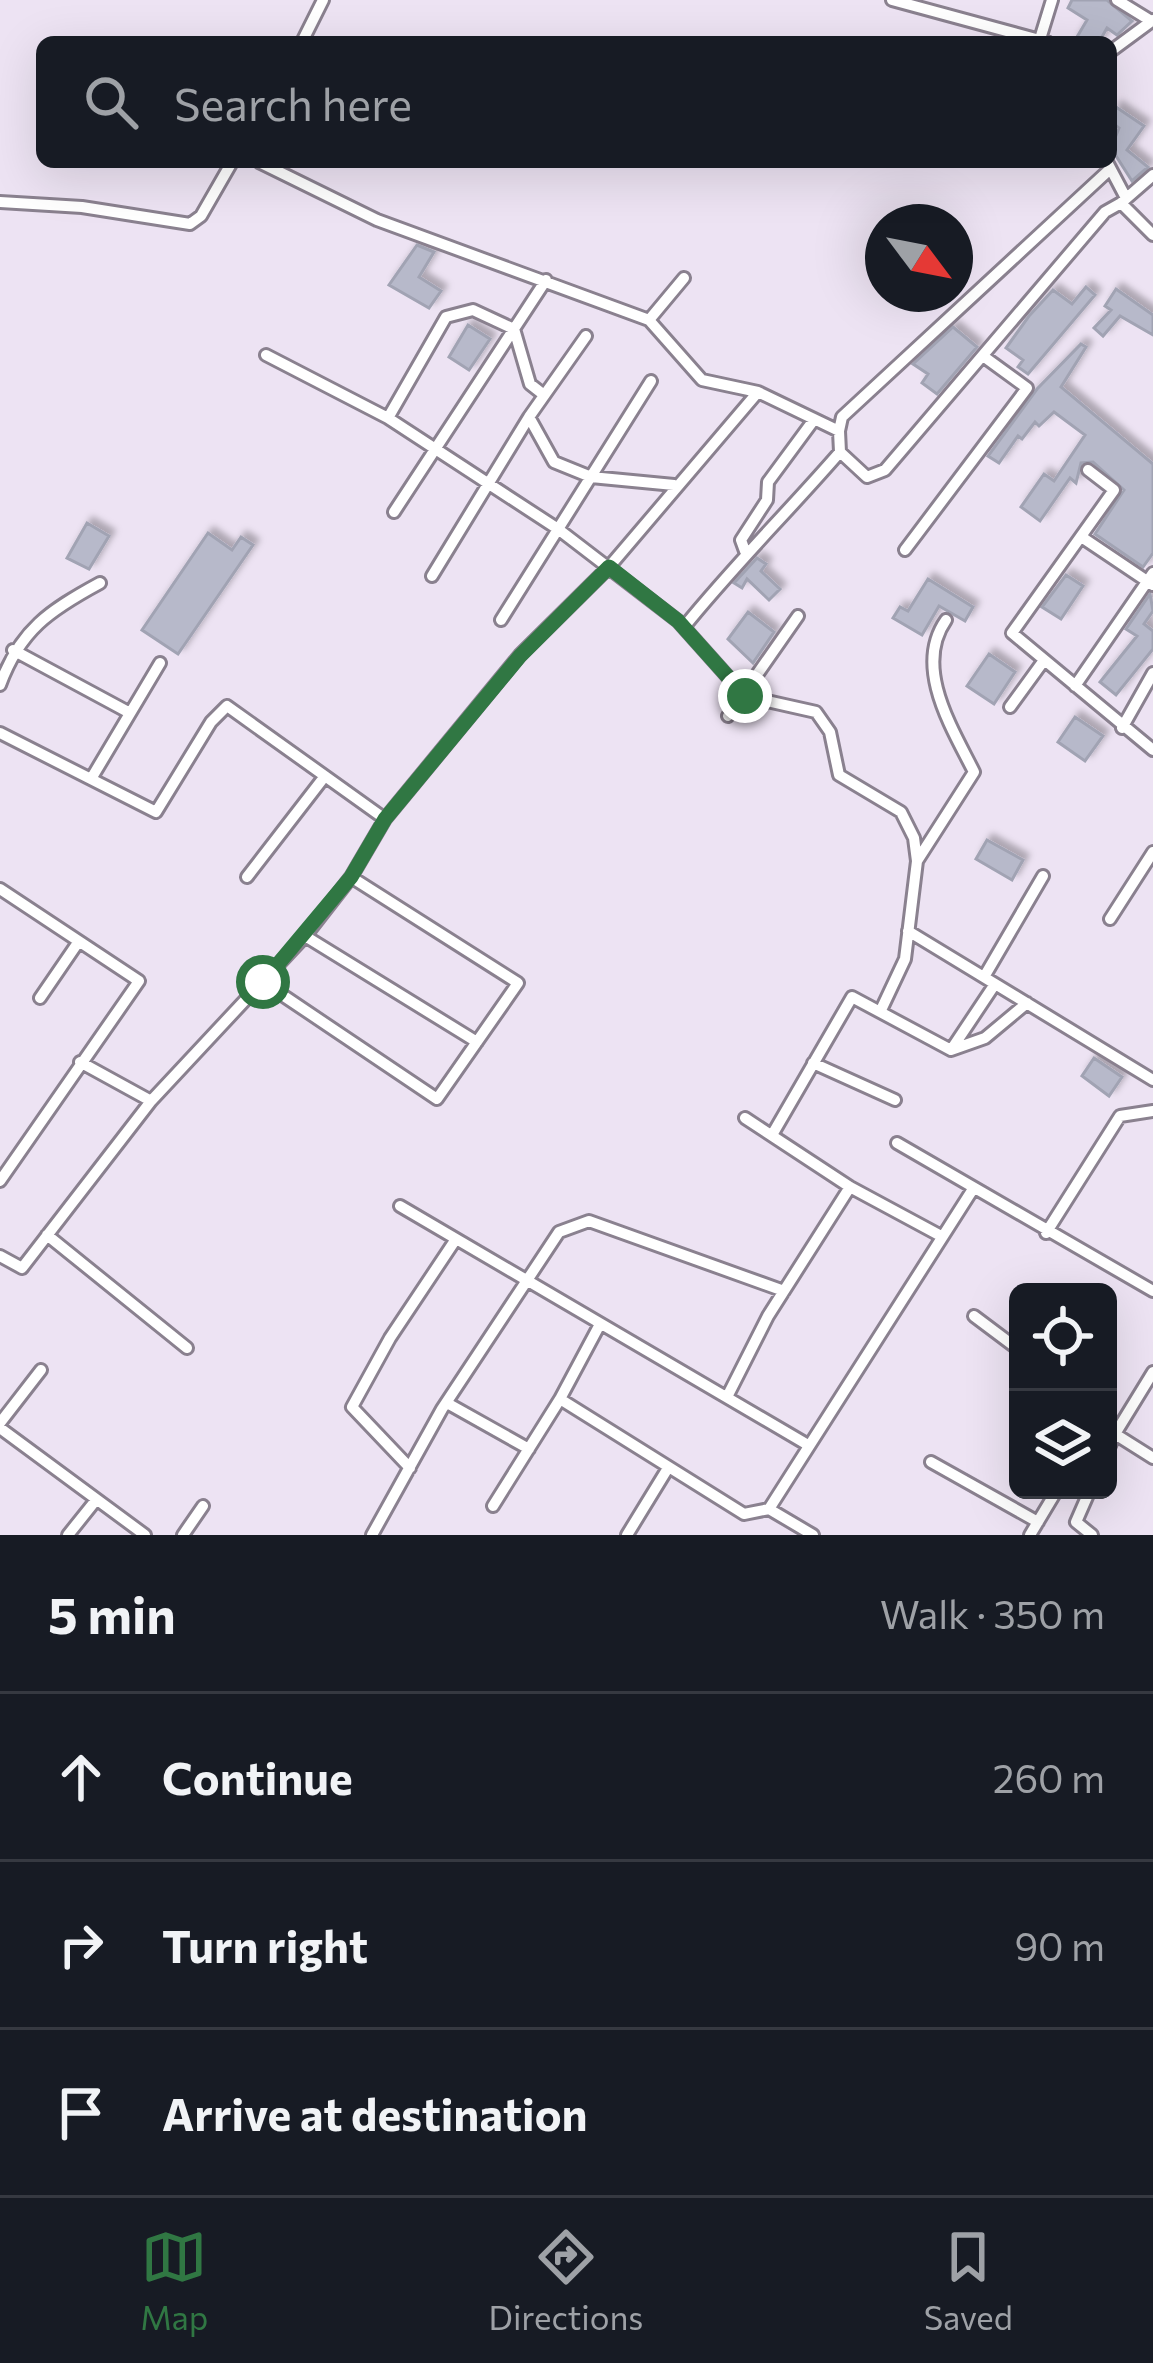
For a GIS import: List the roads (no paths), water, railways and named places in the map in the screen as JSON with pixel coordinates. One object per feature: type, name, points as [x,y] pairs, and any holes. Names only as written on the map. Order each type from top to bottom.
[{"type":"street","points":[[305,36],[323,0]]},
{"type":"street","points":[[892,0],[1029,36]]},
{"type":"street","points":[[940,13],[946,0]]},
{"type":"street","points":[[1045,36],[1052,0]]},
{"type":"street","points":[[1117,0],[1152,20],[1117,46]]},
{"type":"street","points":[[0,202],[82,207],[190,224],[201,216],[229,168]]},
{"type":"street","points":[[271,168],[377,220],[649,320],[702,380],[758,392],[839,431]]},
{"type":"street","points":[[684,628],[745,551],[763,542],[840,452],[842,417],[1107,168]]},
{"type":"street","points":[[1108,168],[1123,201],[1153,235]]},
{"type":"street","points":[[840,452],[867,477],[885,470],[1106,212],[1153,175]]},
{"type":"street","points":[[649,320],[684,278]]},
{"type":"street","points":[[394,512],[546,280]]},
{"type":"street","points":[[388,418],[446,317],[473,310],[514,329],[530,384],[544,395]]},
{"type":"street","points":[[432,576],[529,417],[586,336]]},
{"type":"street","points":[[266,355],[388,418],[558,529],[684,628],[745,696],[816,712],[830,732],[839,775],[901,812],[914,838],[917,861],[905,959],[881,1010]]},
{"type":"street","points":[[905,550],[1027,388],[983,356]]},
{"type":"street","points":[[501,620],[651,381]]},
{"type":"street","points":[[0,1256],[22,1268],[151,1101],[305,936],[351,877],[385,819],[520,656],[609,567],[674,485],[758,392]]},
{"type":"street","points":[[529,417],[554,462],[591,477],[674,485]]},
{"type":"street","points":[[745,551],[741,540],[767,500],[768,482],[813,421]]},
{"type":"street","points":[[1088,470],[1114,490],[1012,633],[1042,663],[1153,750]]},
{"type":"street","points":[[1076,686],[1151,579],[1083,538]]},
{"type":"street","points":[[0,685],[13,650],[43,614],[100,583]]},
{"type":"street","points":[[728,716],[798,616]]},
{"type":"street","points":[[917,861],[974,772],[937,698],[935,636],[946,620]]},
{"type":"street","points":[[13,650],[130,713]]},
{"type":"street","points":[[91,779],[160,663]]},
{"type":"street","points":[[1010,707],[1042,663]]},
{"type":"street","points":[[1122,728],[1153,673]]},
{"type":"street","points":[[0,733],[156,812],[211,722],[227,706],[385,819]]},
{"type":"street","points":[[247,877],[326,776]]},
{"type":"street","points":[[1110,919],[1153,852]]},
{"type":"street","points":[[951,1050],[1043,876]]},
{"type":"street","points":[[263,982],[437,1099],[518,983],[351,877]]},
{"type":"street","points":[[0,889],[139,981],[0,1181]]},
{"type":"street","points":[[908,932],[1153,1080]]},
{"type":"street","points":[[305,936],[477,1042]]},
{"type":"street","points":[[40,998],[77,944]]},
{"type":"street","points":[[772,1136],[852,997],[951,1050],[986,1038],[1027,1003]]},
{"type":"street","points":[[80,1062],[151,1101]]},
{"type":"street","points":[[814,1063],[895,1100]]},
{"type":"street","points":[[1046,1233],[1120,1116],[1153,1111]]},
{"type":"street","points":[[745,1118],[850,1187],[941,1236]]},
{"type":"street","points":[[897,1143],[1153,1291]]},
{"type":"street","points":[[727,1397],[784,1291],[850,1187]]},
{"type":"street","points":[[769,1509],[973,1189]]},
{"type":"street","points":[[400,1206],[808,1445]]},
{"type":"street","points":[[372,1535],[447,1403],[532,1280],[559,1232],[589,1221],[784,1291]]},
{"type":"street","points":[[47,1235],[187,1348]]},
{"type":"street","points":[[410,1468],[352,1406],[390,1338],[456,1239]]},
{"type":"street","points":[[974,1316],[1009,1341]]},
{"type":"street","points":[[493,1506],[560,1399],[599,1325]]},
{"type":"street","points":[[40,1370],[0,1425],[145,1535]]},
{"type":"street","points":[[1117,1431],[1153,1372]]},
{"type":"street","points":[[560,1399],[744,1514],[769,1509],[813,1535]]},
{"type":"street","points":[[447,1403],[529,1449]]},
{"type":"street","points":[[1117,1435],[1153,1458]]},
{"type":"street","points":[[931,1462],[1038,1522]]},
{"type":"street","points":[[627,1535],[668,1468]]},
{"type":"street","points":[[1030,1535],[1052,1499]]},
{"type":"street","points":[[1086,1499],[1076,1522],[1091,1535]]},
{"type":"street","points":[[68,1535],[96,1500]]},
{"type":"street","points":[[183,1535],[202,1506]]}]
